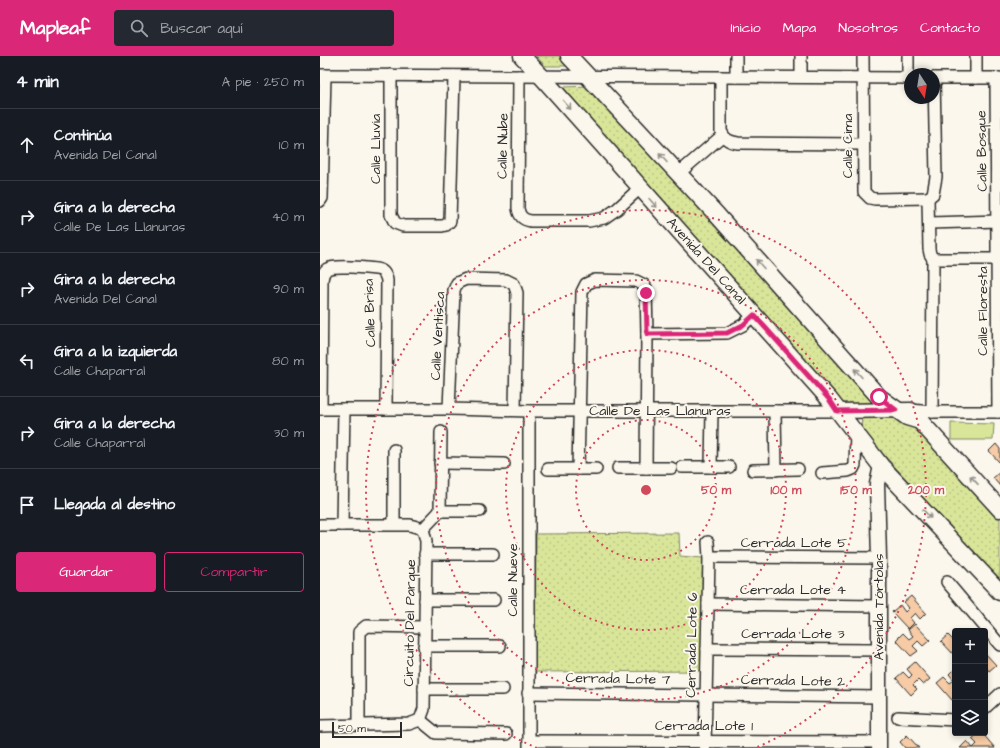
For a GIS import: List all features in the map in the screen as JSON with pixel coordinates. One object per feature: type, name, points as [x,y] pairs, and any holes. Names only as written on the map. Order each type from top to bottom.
[{"type":"main road","name":"Avenida Del Canal","points":[[522,56],[542,76],[829,399],[881,466],[1000,592]]},
{"type":"main road","points":[[569,56],[717,215],[879,397],[904,410],[907,417],[920,421],[1000,509]]},
{"type":"street","points":[[736,56],[736,77]]},
{"type":"street","points":[[800,77],[801,56]]},
{"type":"street","name":"Calle Cima","points":[[863,56],[863,187],[866,196],[874,199],[928,198]]},
{"type":"street","points":[[908,56],[909,68]]},
{"type":"street","points":[[976,56],[976,78]]},
{"type":"street","points":[[320,202],[322,198],[322,75],[904,78]]},
{"type":"street","name":"Calle Lluvia","points":[[391,75],[391,215],[395,223],[403,226],[442,226],[449,223],[452,218],[454,76]]},
{"type":"street","name":"Calle Nube","points":[[519,76],[518,208],[520,216],[525,220],[531,221],[597,220],[610,215],[640,188]]},
{"type":"street","points":[[721,76],[721,126],[723,135],[730,141],[738,143],[863,144]]},
{"type":"street","points":[[940,78],[998,78]]},
{"type":"street","name":"Calle Bosque","points":[[998,78],[998,260]]},
{"type":"street","points":[[932,412],[933,259],[930,254],[928,198],[933,194],[936,177],[935,104]]},
{"type":"street","points":[[678,174],[723,135]]},
{"type":"street","points":[[929,223],[999,221]]},
{"type":"street","name":"Calle Floresta","points":[[933,259],[998,260],[999,412]]},
{"type":"street","name":"Calle Brisa","points":[[320,409],[322,280],[323,274],[326,270],[334,267],[380,269],[386,275],[386,409]]},
{"type":"street","name":"Calle Ventisca","points":[[449,409],[454,290],[457,283],[466,279],[506,280],[514,284],[516,288],[515,410]]},
{"type":"street","points":[[578,469],[582,292],[586,284],[595,280],[636,280],[644,285],[646,293],[647,334],[646,468]]},
{"type":"street","points":[[647,334],[727,333],[743,325],[754,315]]},
{"type":"street","name":"Calle De Las Llanuras","points":[[320,409],[449,409],[529,411],[904,410],[932,412],[999,412]]},
{"type":"street","points":[[342,525],[344,409]]},
{"type":"street","name":"Calle Nueve","points":[[529,411],[529,744]]},
{"type":"street","points":[[711,467],[712,411]]},
{"type":"street","points":[[775,411],[776,470]]},
{"type":"street","points":[[320,525],[394,524],[410,525],[423,530],[440,511],[441,432]]},
{"type":"street","points":[[822,473],[848,471],[853,469],[855,465],[856,433]]},
{"type":"street","points":[[394,450],[394,524]]},
{"type":"street","points":[[440,463],[504,464]]},
{"type":"street","name":"Avenida Tórtolas","points":[[879,745],[879,558],[877,484],[881,466]]},
{"type":"street","points":[[618,468],[729,467]]},
{"type":"street","points":[[548,469],[596,469]]},
{"type":"street","points":[[753,470],[798,469]]},
{"type":"street","points":[[440,511],[480,511]]},
{"type":"street","name":"Circuito Del Parque","points":[[420,720],[424,708],[426,541],[423,530]]},
{"type":"street","name":"Cerrada Lote 6","points":[[705,745],[709,557],[708,542]]},
{"type":"street","points":[[425,554],[494,554]]},
{"type":"street","name":"Cerrada Lote 5","points":[[709,557],[879,558]]},
{"type":"street","points":[[947,582],[1000,645]]},
{"type":"street","points":[[425,600],[494,600]]},
{"type":"street","name":"Cerrada Lote 4","points":[[708,604],[879,606]]},
{"type":"street","points":[[359,725],[359,632],[366,626],[425,627]]},
{"type":"street","points":[[424,646],[500,646]]},
{"type":"street","name":"Cerrada Lote 3","points":[[707,649],[879,650]]},
{"type":"street","points":[[424,689],[503,689]]},
{"type":"street","name":"Cerrada Lote 7","points":[[528,693],[706,695]]},
{"type":"street","name":"Cerrada Lote 2","points":[[706,695],[879,697]]},
{"type":"street","points":[[988,706],[999,699]]},
{"type":"street","points":[[898,717],[952,720]]},
{"type":"street","points":[[320,726],[409,724],[420,720],[436,733],[506,734]]},
{"type":"street","name":"Cerrada Lote 1","points":[[529,744],[879,745]]},
{"type":"green space","points":[[536,56],[562,56],[572,66],[545,66]]},
{"type":"green space","points":[[589,86],[874,403],[834,406],[563,87]]},
{"type":"green space","points":[[862,415],[893,416],[919,427],[1000,519],[1000,581],[861,430]]},
{"type":"green space","points":[[951,423],[994,424],[993,440],[951,440]]},
{"type":"green space","points":[[679,533],[680,556],[714,559],[710,671],[535,672],[536,534]]},
{"type":"building","points":[[996,444],[1000,449],[1000,463],[989,451]]},
{"type":"building","points":[[1000,472],[1000,486],[993,478]]},
{"type":"building","points":[[911,596],[926,613],[920,619],[915,613],[910,618],[914,623],[908,629],[892,612],[900,605],[905,612],[909,608],[904,602]]},
{"type":"building","points":[[915,624],[930,640],[923,646],[918,641],[913,646],[918,651],[911,656],[896,640],[903,633],[909,639],[913,636],[908,630]]},
{"type":"building","points":[[948,635],[952,639],[952,653],[941,641]]},
{"type":"building","points":[[988,656],[996,665],[989,671],[988,670]]},
{"type":"building","points":[[915,662],[930,679],[923,685],[918,680],[913,685],[917,689],[911,695],[896,678],[903,672],[909,678],[912,675],[907,669]]},
{"type":"building","points":[[944,677],[950,683],[952,682],[952,700],[937,683]]},
{"type":"building","points":[[907,735],[919,748],[905,748],[900,742]]},
{"type":"building","points":[[976,736],[985,736],[995,748],[973,748],[977,744],[972,739]]},
{"type":"building","points":[[967,741],[973,748],[960,748]]},
{"type":"route","points":[[646,293],[647,334],[727,333],[743,325],[754,315],[829,399],[837,411],[896,410],[879,397]]}]
